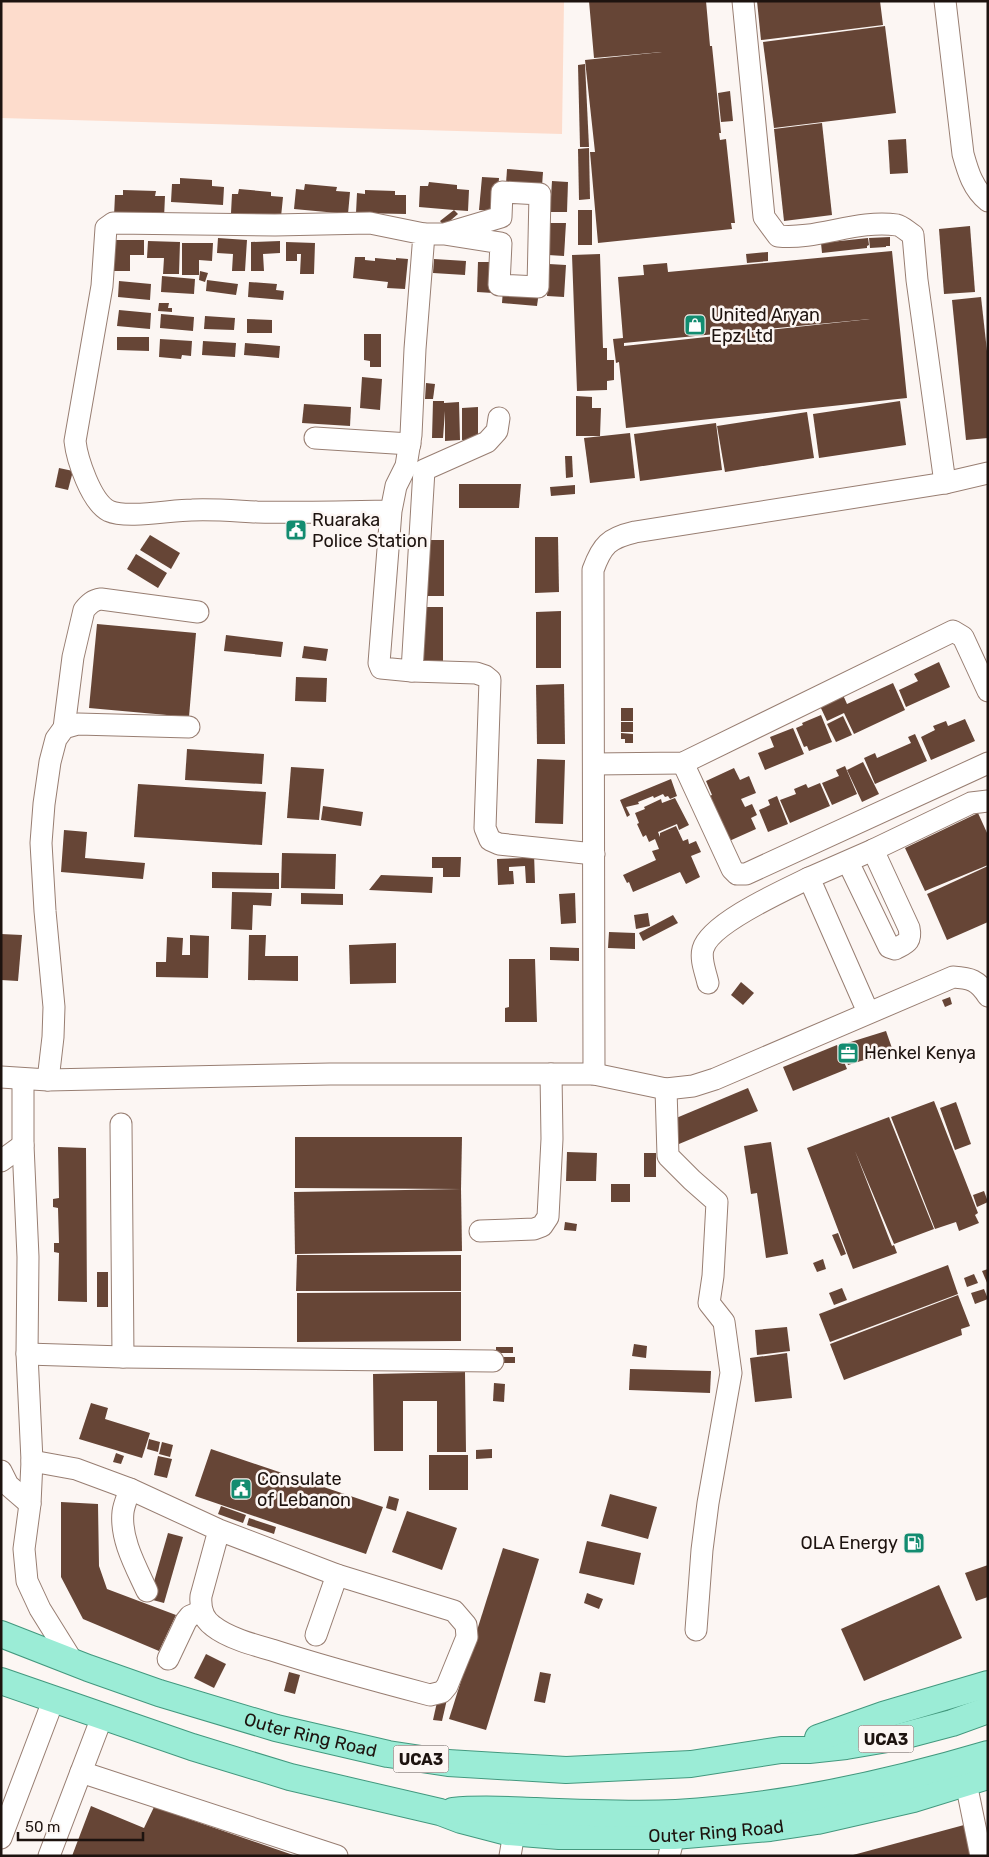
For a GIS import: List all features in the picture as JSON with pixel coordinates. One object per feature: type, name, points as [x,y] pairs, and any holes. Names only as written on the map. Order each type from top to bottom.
[{"type":"main road","name":"Outer Ring Road","points":[[1,1634],[159,1693],[276,1728],[388,1754],[448,1763],[525,1769],[575,1770],[691,1764],[781,1750],[810,1750],[846,1746],[898,1737],[952,1724],[988,1710]]},
{"type":"main road","name":"Outer Ring Road","points":[[1,1681],[102,1717],[290,1777],[440,1812],[482,1827],[512,1844],[559,1836],[671,1846],[817,1820],[913,1799],[978,1793]]},
{"type":"main road","name":"Outer Ring Road","points":[[781,1750],[883,1715],[988,1684]]},
{"type":"main road","name":"Outer Ring Road","points":[[440,1812],[468,1809],[677,1813],[731,1808],[832,1793],[896,1779],[988,1754]]},
{"type":"street","points":[[743,1],[764,217],[778,236],[794,238],[865,225],[899,225],[913,235],[917,280],[945,483]]},
{"type":"street","points":[[945,1],[962,154],[968,174],[981,195],[988,201]]},
{"type":"street","points":[[502,192],[540,194],[538,287],[499,285],[501,243],[502,192]]},
{"type":"street","points":[[434,234],[501,217]]},
{"type":"street","points":[[390,511],[258,512],[193,510],[132,515],[109,510],[100,502],[76,455],[75,430],[102,286],[106,228],[113,222],[275,225],[370,223],[501,243]]},
{"type":"street","points":[[412,671],[415,468],[410,444],[434,234]]},
{"type":"street","points":[[499,418],[497,431],[487,442],[415,468],[396,486],[390,511],[379,663],[381,668],[476,673],[490,680],[485,828],[490,840],[499,844],[594,854]]},
{"type":"street","points":[[315,438],[410,444]]},
{"type":"street","points":[[594,1074],[593,570],[599,554],[606,544],[619,535],[945,483],[988,473]]},
{"type":"street","points":[[48,1080],[54,1007],[45,911],[42,843],[50,762],[56,739],[64,728],[73,657],[84,610],[94,600],[101,599],[198,612]]},
{"type":"street","points":[[594,764],[683,763],[953,631],[963,636],[988,691]]},
{"type":"street","points":[[64,728],[78,724],[189,727]]},
{"type":"street","points":[[683,763],[732,869],[737,874],[746,874],[988,763]]},
{"type":"street","points":[[708,983],[702,957],[704,947],[718,930],[754,905],[971,803],[988,801]]},
{"type":"street","points":[[848,862],[889,948],[895,949],[908,941],[910,936],[909,928],[873,850]]},
{"type":"street","points":[[809,878],[868,1012]]},
{"type":"street","points":[[1,1077],[23,1080],[48,1080],[330,1074],[594,1074],[666,1088],[693,1086],[715,1079],[953,976],[973,980],[982,986],[988,996]]},
{"type":"street","points":[[480,1231],[534,1229],[542,1226],[548,1217],[552,1139],[551,1074]]},
{"type":"street","points":[[23,1080],[23,1145],[28,1257],[27,1354],[32,1461],[30,1504],[24,1549],[28,1581],[40,1609],[73,1662]]},
{"type":"street","points":[[666,1088],[668,1156],[717,1202],[713,1276],[709,1303],[724,1322],[732,1373],[708,1504],[696,1630]]},
{"type":"street","points":[[121,1124],[123,1357]]},
{"type":"street","points":[[1,1161],[23,1145]]},
{"type":"street","points":[[27,1354],[123,1357],[492,1361]]},
{"type":"street","points":[[32,1461],[76,1469],[130,1489],[219,1530],[337,1575],[454,1611],[459,1614],[466,1625],[467,1637],[447,1686],[442,1692],[430,1694],[325,1668],[239,1640],[213,1626],[202,1611],[200,1596],[219,1530]]},
{"type":"street","points":[[1,1471],[8,1485],[30,1504]]},
{"type":"street","points":[[130,1489],[123,1512],[124,1528],[129,1552],[147,1591]]},
{"type":"street","points":[[316,1636],[337,1575]]},
{"type":"street","points":[[168,1660],[186,1621],[190,1616],[202,1611]]},
{"type":"street","points":[[1,1838],[54,1701]]},
{"type":"street","points":[[49,1856],[102,1717]]},
{"type":"street","points":[[81,1772],[337,1856]]},
{"type":"street","points":[[978,1793],[981,1856]]},
{"type":"shaded area","points":[[1,1],[564,1],[562,134],[1,118]]},
{"type":"building","points":[[589,1],[706,1],[721,133],[719,133],[720,140],[726,139],[735,223],[731,223],[732,229],[598,243],[590,152],[595,152],[585,60],[662,52],[594,58]]},
{"type":"building","points":[[757,1],[880,1],[883,25],[761,40]]},
{"type":"building","points":[[885,26],[896,113],[774,128],[763,42]]},
{"type":"building","points":[[585,64],[589,147],[580,147],[578,65]]},
{"type":"building","points":[[730,91],[733,121],[721,122],[718,93]]},
{"type":"building","points":[[822,123],[832,215],[784,221],[774,129]]},
{"type":"building","points":[[906,139],[908,173],[890,174],[888,140]]},
{"type":"building","points":[[589,148],[590,199],[579,200],[578,149]]},
{"type":"building","points":[[507,169],[543,172],[542,186],[506,184]]},
{"type":"building","points":[[482,177],[499,178],[496,211],[479,210]]},
{"type":"building","points":[[180,178],[212,180],[212,186],[224,187],[223,205],[171,202],[172,184],[180,184]]},
{"type":"building","points":[[552,181],[568,182],[567,212],[550,212]]},
{"type":"building","points":[[429,182],[457,185],[457,189],[469,190],[468,211],[419,207],[420,186],[428,186]]},
{"type":"building","points":[[305,184],[337,187],[336,191],[350,192],[348,214],[294,209],[296,189],[304,190]]},
{"type":"building","points":[[239,189],[271,192],[271,196],[283,197],[281,217],[231,213],[232,194],[238,194]]},
{"type":"building","points":[[123,190],[156,191],[155,196],[165,196],[164,218],[114,216],[115,195],[123,195]]},
{"type":"building","points":[[365,190],[395,191],[395,195],[406,195],[406,214],[356,213],[357,193],[365,194]]},
{"type":"building","points":[[454,210],[458,214],[444,226],[440,221]]},
{"type":"building","points":[[578,210],[592,210],[592,245],[578,245]]},
{"type":"building","points":[[550,223],[566,223],[564,256],[548,255]]},
{"type":"building","points":[[970,226],[975,292],[944,294],[939,229]]},
{"type":"building","points":[[890,237],[890,246],[870,248],[869,238]]},
{"type":"building","points":[[218,238],[247,240],[245,271],[232,271],[233,254],[217,253]]},
{"type":"building","points":[[868,238],[869,245],[867,248],[822,253],[821,243]]},
{"type":"building","points":[[114,240],[144,240],[144,255],[130,255],[130,271],[114,271]]},
{"type":"building","points":[[148,241],[180,242],[179,274],[163,274],[164,258],[147,258]]},
{"type":"building","points":[[280,241],[280,253],[263,254],[264,271],[251,271],[251,242]]},
{"type":"building","points":[[286,242],[315,243],[314,274],[300,274],[301,254],[297,254],[297,261],[286,261]]},
{"type":"building","points":[[182,243],[213,243],[212,261],[199,260],[199,275],[182,275]]},
{"type":"building","points":[[892,251],[907,398],[626,428],[619,362],[616,363],[613,339],[623,338],[618,277],[644,275],[643,265],[667,263],[668,272]],"holes":[[[870,319],[624,346],[624,343]]]},
{"type":"building","points":[[768,252],[768,261],[747,263],[746,254]]},
{"type":"building","points":[[600,254],[603,348],[607,348],[607,360],[614,360],[614,380],[607,381],[607,390],[577,391],[572,255]]},
{"type":"building","points":[[355,257],[365,257],[365,260],[375,261],[375,258],[408,259],[405,289],[387,288],[388,282],[353,278]]},
{"type":"building","points":[[434,259],[466,261],[465,275],[433,273]]},
{"type":"building","points":[[478,262],[494,262],[493,293],[477,292]]},
{"type":"building","points":[[549,264],[566,265],[564,297],[547,296]]},
{"type":"building","points":[[200,271],[208,273],[205,282],[199,280]]},
{"type":"building","points":[[162,276],[195,279],[194,294],[161,292]]},
{"type":"building","points":[[207,280],[238,284],[236,295],[206,291]]},
{"type":"building","points":[[119,281],[151,284],[150,300],[118,297]]},
{"type":"building","points":[[249,282],[277,284],[276,290],[284,291],[283,300],[248,297]]},
{"type":"building","points":[[503,289],[539,291],[537,306],[502,303]]},
{"type":"building","points":[[981,297],[988,360],[988,438],[966,440],[952,300]]},
{"type":"building","points":[[159,303],[169,303],[168,308],[172,308],[172,312],[158,311]]},
{"type":"building","points":[[119,310],[151,313],[150,329],[117,326]]},
{"type":"building","points":[[161,314],[194,317],[193,331],[160,328]]},
{"type":"building","points":[[205,316],[235,318],[234,330],[204,329]]},
{"type":"building","points":[[247,319],[272,320],[272,333],[247,333]]},
{"type":"building","points":[[364,334],[381,334],[381,367],[370,367],[370,361],[364,360]]},
{"type":"building","points":[[117,337],[149,337],[149,351],[117,350]]},
{"type":"building","points":[[160,339],[192,341],[191,356],[182,355],[181,359],[159,357]]},
{"type":"building","points":[[203,341],[236,343],[235,357],[202,355]]},
{"type":"building","points":[[245,343],[280,346],[279,358],[244,355]]},
{"type":"building","points":[[362,377],[382,379],[380,410],[360,408]]},
{"type":"building","points":[[426,383],[435,384],[433,399],[425,399]]},
{"type":"building","points":[[576,396],[592,397],[592,408],[601,408],[600,436],[576,436]]},
{"type":"building","points":[[433,401],[444,401],[444,403],[459,402],[460,440],[445,441],[445,411],[443,438],[432,438]]},
{"type":"building","points":[[900,401],[906,445],[819,458],[813,414]]},
{"type":"building","points":[[304,404],[351,407],[350,426],[302,423]]},
{"type":"building","points":[[478,407],[478,440],[462,440],[462,408]]},
{"type":"building","points":[[807,412],[814,458],[725,472],[717,426]]},
{"type":"building","points":[[716,423],[722,470],[640,481],[634,434]]},
{"type":"building","points":[[630,433],[635,478],[590,483],[584,438]]},
{"type":"building","points":[[565,456],[572,456],[573,477],[566,478]]},
{"type":"building","points":[[59,468],[73,471],[68,490],[55,487]]},
{"type":"building","points":[[459,484],[521,484],[519,508],[459,508]]},
{"type":"building","points":[[575,485],[575,494],[551,496],[550,487]]},
{"type":"building","points":[[150,535],[180,553],[171,569],[140,550]]},
{"type":"building","points":[[535,537],[558,537],[559,592],[535,593]]},
{"type":"building","points":[[422,540],[444,540],[444,596],[422,596]]},
{"type":"building","points":[[136,554],[167,573],[158,588],[127,569]]},
{"type":"building","points":[[422,607],[443,607],[443,665],[422,665]]},
{"type":"building","points":[[561,611],[561,668],[536,668],[536,612]]},
{"type":"building","points":[[97,624],[196,633],[189,717],[89,708]]},
{"type":"building","points":[[226,635],[283,642],[281,657],[224,651]]},
{"type":"building","points":[[304,646],[328,649],[326,661],[302,658]]},
{"type":"building","points":[[939,662],[950,687],[906,707],[899,690],[918,681],[914,674]]},
{"type":"building","points":[[296,677],[327,678],[326,702],[295,701]]},
{"type":"building","points":[[893,683],[905,710],[854,734],[844,713],[827,721],[820,706],[843,695],[847,704]]},
{"type":"building","points":[[564,684],[565,744],[537,744],[536,685]]},
{"type":"building","points":[[621,708],[633,708],[633,721],[621,721]]},
{"type":"building","points":[[821,715],[832,742],[809,751],[807,746],[804,747],[796,728],[803,725],[802,723]]},
{"type":"building","points":[[843,716],[852,735],[836,742],[827,724]]},
{"type":"building","points":[[965,719],[975,741],[931,760],[921,737],[935,730],[933,726],[946,721],[948,726]]},
{"type":"building","points":[[621,722],[633,722],[633,732],[621,732]]},
{"type":"building","points":[[793,728],[804,754],[765,770],[758,753],[774,747],[770,737]]},
{"type":"building","points":[[621,733],[633,734],[633,743],[625,743],[625,739],[621,739]]},
{"type":"building","points":[[915,734],[927,761],[875,784],[864,758],[875,753],[877,758],[911,743],[908,737]]},
{"type":"building","points":[[187,749],[264,754],[262,784],[185,780]]},
{"type":"building","points":[[537,759],[565,760],[563,824],[535,823]]},
{"type":"building","points":[[863,762],[879,794],[862,802],[847,770]]},
{"type":"building","points":[[845,766],[857,794],[832,805],[822,783],[839,776],[836,770]]},
{"type":"building","points":[[291,767],[324,769],[319,820],[287,818]]},
{"type":"building","points":[[734,768],[740,780],[749,776],[756,793],[741,799],[745,807],[752,804],[757,815],[751,818],[756,829],[727,842],[706,797],[712,795],[706,781]]},
{"type":"building","points":[[671,779],[677,796],[670,799],[663,794],[654,798],[653,796],[638,802],[639,804],[626,807],[630,815],[627,817],[620,800]]},
{"type":"building","points":[[820,783],[830,806],[790,823],[780,800],[796,794],[794,789],[806,784],[808,788]]},
{"type":"building","points":[[138,784],[266,792],[262,845],[134,837]]},
{"type":"building","points":[[777,796],[788,824],[768,832],[759,810],[770,805],[768,800]]},
{"type":"building","points":[[675,798],[689,825],[679,830],[677,824],[658,832],[660,837],[660,833],[676,826],[683,841],[688,839],[689,844],[696,841],[701,852],[691,856],[700,877],[686,884],[680,872],[633,892],[629,882],[627,883],[623,875],[656,860],[652,851],[659,849],[655,839],[649,842],[646,835],[643,837],[637,824],[639,823],[635,813],[661,799],[662,803]]},
{"type":"building","points":[[323,806],[363,812],[361,826],[321,820]]},
{"type":"building","points":[[978,813],[988,835],[988,865],[925,891],[905,848]]},
{"type":"building","points":[[64,830],[87,832],[85,858],[145,863],[143,879],[61,872]]},
{"type":"building","points":[[282,853],[336,854],[335,889],[281,888]]},
{"type":"building","points":[[525,853],[534,853],[535,883],[526,883],[525,866],[509,867],[509,871],[513,871],[514,884],[498,885],[497,859],[525,858]]},
{"type":"building","points":[[432,857],[461,857],[460,877],[443,877],[443,868],[432,868]]},
{"type":"building","points":[[988,866],[988,922],[947,940],[927,894]]},
{"type":"building","points":[[212,872],[279,873],[279,889],[212,888]]},
{"type":"building","points":[[381,875],[433,877],[432,893],[369,890]]},
{"type":"building","points":[[232,892],[272,893],[271,906],[253,905],[252,930],[231,929]]},
{"type":"building","points":[[301,893],[343,894],[343,905],[301,904]]},
{"type":"building","points":[[575,893],[576,923],[561,924],[559,894]]},
{"type":"building","points":[[648,913],[650,926],[636,929],[634,915]]},
{"type":"building","points":[[673,915],[678,923],[643,941],[639,933]]},
{"type":"building","points":[[609,932],[635,933],[635,949],[608,948]]},
{"type":"building","points":[[1,934],[22,935],[18,981],[1,980]]},
{"type":"building","points":[[190,935],[209,936],[208,978],[156,977],[156,962],[166,962],[167,937],[183,938],[182,955],[190,955]]},
{"type":"building","points":[[249,935],[266,935],[265,956],[298,956],[298,981],[248,980]]},
{"type":"building","points":[[396,943],[396,983],[350,984],[349,945]]},
{"type":"building","points":[[550,947],[579,948],[579,961],[550,960]]},
{"type":"building","points":[[509,959],[535,959],[537,1022],[505,1022],[505,1008],[509,1007]]},
{"type":"building","points":[[741,982],[754,993],[743,1005],[731,995]]},
{"type":"building","points":[[950,997],[952,1004],[945,1007],[942,1000]]},
{"type":"building","points":[[886,1031],[893,1051],[848,1065],[841,1045]]},
{"type":"building","points":[[837,1045],[847,1069],[793,1091],[783,1067]]},
{"type":"building","points":[[748,1088],[758,1111],[679,1144],[669,1121]]},
{"type":"building","points":[[934,1101],[978,1213],[975,1215],[979,1223],[959,1231],[956,1222],[935,1229],[891,1117]]},
{"type":"building","points":[[956,1102],[971,1144],[955,1150],[940,1108]]},
{"type":"building","points":[[889,1117],[934,1229],[894,1244],[855,1151],[892,1246],[894,1245],[897,1253],[853,1269],[807,1148]]},
{"type":"building","points":[[295,1137],[462,1137],[461,1189],[295,1188]]},
{"type":"building","points":[[771,1142],[788,1254],[766,1258],[757,1193],[751,1194],[744,1146]]},
{"type":"building","points":[[58,1147],[86,1148],[87,1302],[58,1301],[59,1253],[54,1252],[54,1243],[59,1243],[58,1208],[53,1207],[53,1199],[59,1198]]},
{"type":"building","points":[[567,1152],[597,1153],[596,1181],[566,1181]]},
{"type":"building","points":[[644,1153],[656,1153],[656,1177],[644,1177]]},
{"type":"building","points":[[611,1184],[630,1184],[630,1202],[611,1202]]},
{"type":"building","points":[[461,1189],[462,1251],[295,1254],[294,1192]]},
{"type":"building","points":[[984,1191],[988,1202],[977,1207],[973,1195]]},
{"type":"building","points":[[565,1222],[577,1224],[576,1231],[564,1230]]},
{"type":"building","points":[[838,1233],[846,1254],[841,1256],[832,1235]]},
{"type":"building","points":[[297,1255],[461,1255],[461,1291],[296,1291]]},
{"type":"building","points":[[823,1259],[826,1269],[817,1272],[813,1263]]},
{"type":"building","points":[[948,1265],[958,1294],[830,1342],[819,1314]]},
{"type":"building","points":[[988,1269],[988,1285],[982,1271]]},
{"type":"building","points":[[97,1272],[108,1272],[108,1307],[97,1307]]},
{"type":"building","points":[[974,1274],[978,1283],[967,1287],[964,1278]]},
{"type":"building","points":[[842,1288],[847,1300],[834,1305],[829,1293]]},
{"type":"building","points":[[984,1289],[988,1299],[975,1304],[971,1293]]},
{"type":"building","points":[[461,1292],[461,1341],[297,1342],[297,1293]]},
{"type":"building","points":[[958,1295],[970,1326],[961,1329],[962,1335],[844,1380],[830,1344]]},
{"type":"building","points":[[787,1327],[790,1351],[757,1355],[755,1330]]},
{"type":"building","points":[[634,1344],[647,1346],[646,1358],[632,1356]]},
{"type":"building","points":[[496,1347],[513,1347],[513,1353],[496,1353]]},
{"type":"building","points":[[787,1353],[792,1398],[755,1402],[750,1358]]},
{"type":"building","points":[[495,1357],[515,1357],[515,1363],[495,1363]]},
{"type":"building","points":[[630,1369],[711,1371],[710,1393],[629,1390]]},
{"type":"building","points":[[465,1372],[466,1452],[437,1452],[437,1401],[403,1401],[403,1451],[374,1451],[373,1374]]},
{"type":"building","points":[[494,1383],[505,1384],[504,1402],[493,1401]]},
{"type":"building","points":[[91,1403],[108,1408],[105,1419],[150,1433],[142,1458],[79,1439]]},
{"type":"building","points":[[149,1439],[160,1442],[158,1452],[147,1449]]},
{"type":"building","points":[[162,1442],[173,1445],[170,1457],[159,1454]]},
{"type":"building","points":[[211,1449],[383,1507],[366,1554],[195,1496]]},
{"type":"building","points":[[492,1449],[492,1458],[476,1459],[476,1450]]},
{"type":"building","points":[[116,1453],[124,1456],[121,1464],[113,1462]]},
{"type":"building","points":[[429,1455],[468,1455],[468,1490],[429,1490]]},
{"type":"building","points":[[158,1456],[172,1459],[167,1478],[154,1475]]},
{"type":"building","points":[[610,1494],[657,1507],[648,1539],[601,1526]]},
{"type":"building","points":[[389,1496],[399,1499],[396,1511],[386,1508]]},
{"type":"building","points":[[61,1502],[98,1504],[99,1566],[107,1589],[176,1615],[159,1651],[83,1619],[61,1577]]},
{"type":"building","points":[[221,1506],[246,1515],[243,1523],[218,1514]]},
{"type":"building","points":[[407,1511],[457,1528],[442,1570],[392,1552]]},
{"type":"building","points":[[249,1518],[276,1527],[274,1534],[247,1525]]},
{"type":"building","points":[[168,1533],[183,1537],[164,1603],[149,1599]]},
{"type":"building","points":[[587,1541],[641,1553],[634,1585],[579,1573]]},
{"type":"building","points":[[503,1548],[539,1559],[486,1730],[449,1719]]},
{"type":"building","points":[[988,1565],[988,1597],[976,1601],[965,1573]]},
{"type":"building","points":[[939,1585],[962,1638],[864,1681],[841,1629]]},
{"type":"building","points":[[587,1593],[603,1599],[599,1609],[584,1603]]},
{"type":"building","points":[[206,1654],[226,1664],[214,1688],[194,1678]]},
{"type":"building","points":[[289,1672],[300,1675],[295,1694],[284,1691]]},
{"type":"building","points":[[540,1672],[551,1674],[545,1703],[534,1701]]},
{"type":"building","points":[[439,1693],[448,1695],[442,1721],[433,1720]]},
{"type":"building","points":[[91,1806],[144,1828],[154,1807],[296,1856],[72,1856]]},
{"type":"building","points":[[964,1825],[971,1856],[853,1856],[853,1855]]},
{"type":"place","name":"United Aryan Epz Ltd","points":[[695,325]]},
{"type":"place","name":"Ruaraka Police Station","points":[[296,530]]},
{"type":"place","name":"Henkel Kenya","points":[[848,1053]]},
{"type":"place","name":"Consulate of Lebanon","points":[[241,1489]]},
{"type":"place","name":"OLA Energy","points":[[914,1543]]}]
